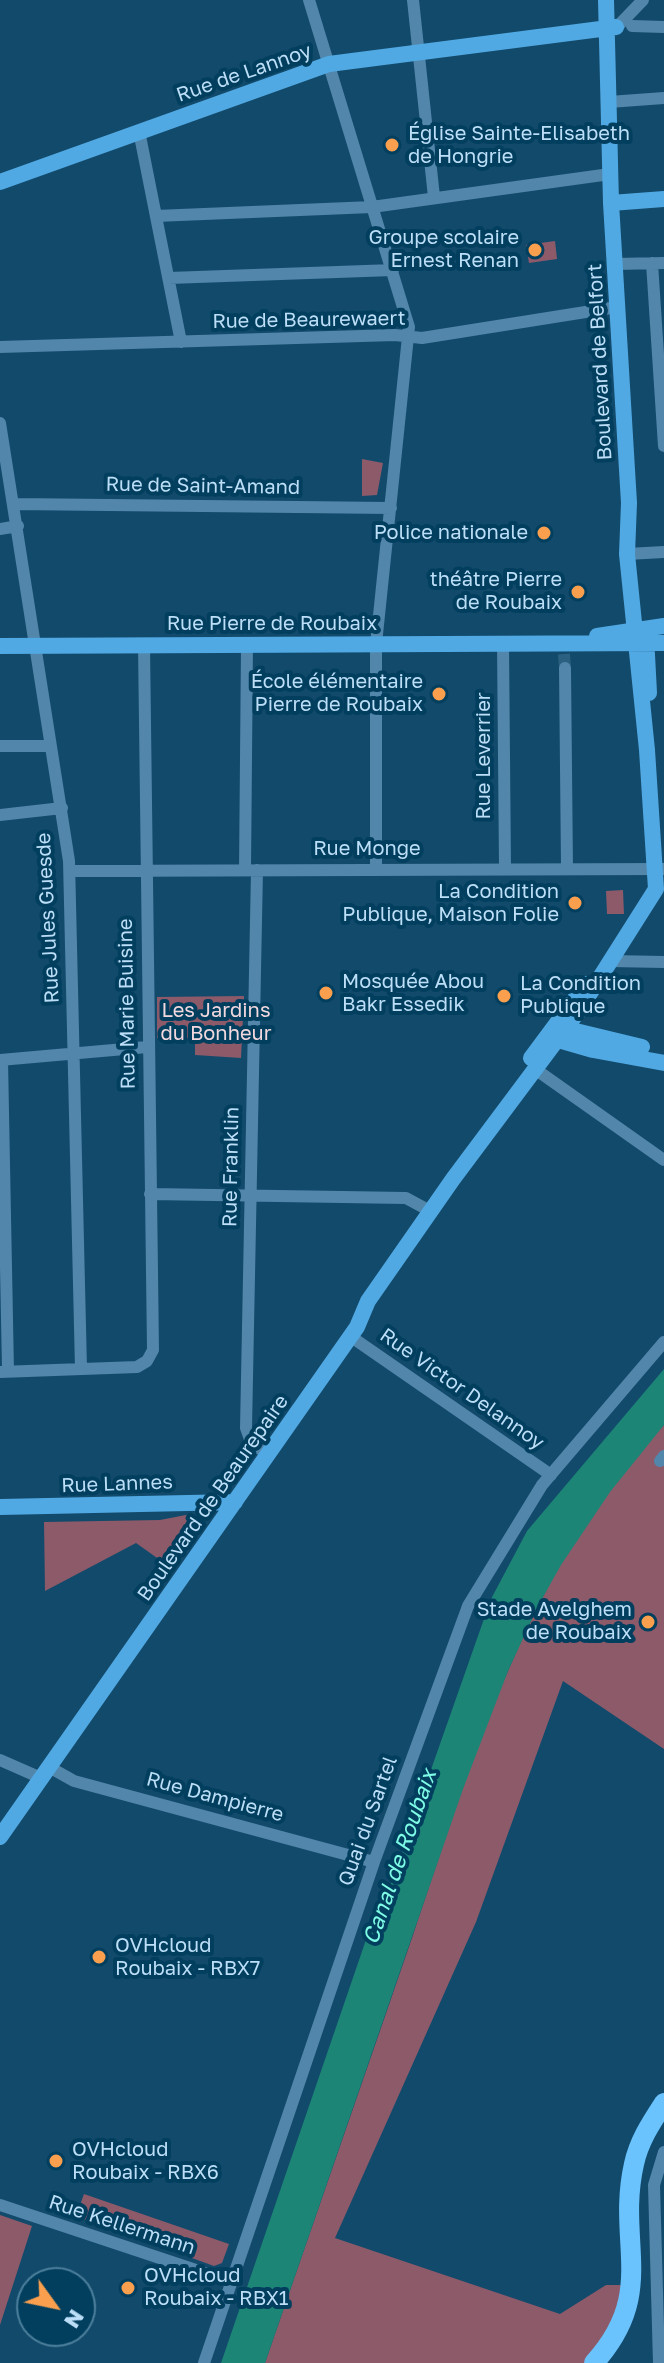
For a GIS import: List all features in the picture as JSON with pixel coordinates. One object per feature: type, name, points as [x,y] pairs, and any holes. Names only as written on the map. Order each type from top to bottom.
[{"type":"main road","points":[[606,0],[619,27]]},
{"type":"main road","points":[[616,0],[619,27]]},
{"type":"main road","name":"Rue de Lannoy","points":[[0,182],[329,64],[619,27]]},
{"type":"main road","name":"Boulevard de Belfort","points":[[614,208],[610,174],[619,27]]},
{"type":"main road","name":"Boulevard de Belfort","points":[[614,102],[615,264],[630,554],[645,638],[647,750],[660,869]]},
{"type":"main road","points":[[614,208],[664,199]]},
{"type":"main road","name":"Rue Pierre de Roubaix","points":[[544,643],[564,649],[645,638],[664,626]]},
{"type":"main road","name":"Rue Pierre de Roubaix","points":[[0,646],[544,643],[645,638]]},
{"type":"main road","name":"Boulevard de Beaurepaire","points":[[453,1179],[535,1069],[589,981],[610,961],[653,898],[660,869]]},
{"type":"main road","points":[[556,1033],[664,1052]]},
{"type":"main road","points":[[556,1033],[664,1063]]},
{"type":"main road","name":"Boulevard de Beaurepaire","points":[[0,1837],[268,1455],[350,1336],[368,1301],[556,1033]]},
{"type":"main road","name":"Rue Lannes","points":[[0,1507],[235,1502]]},
{"type":"main road","points":[[611,2363],[631,2326],[630,2196],[634,2166],[644,2136],[664,2103]]},
{"type":"main road","points":[[603,2363],[620,2338],[629,2306],[632,2272]]},
{"type":"main road","points":[[594,2363],[618,2332],[629,2306]]},
{"type":"street","points":[[309,0],[393,270],[409,337],[376,644],[376,869]]},
{"type":"street","points":[[413,0],[434,197]]},
{"type":"street","points":[[619,27],[643,0]]},
{"type":"street","points":[[619,27],[664,27]]},
{"type":"street","points":[[614,102],[664,98]]},
{"type":"street","points":[[139,131],[181,342]]},
{"type":"street","points":[[156,216],[372,207],[610,174]]},
{"type":"street","points":[[615,264],[658,263],[664,446]]},
{"type":"street","points":[[169,278],[393,270]]},
{"type":"street","name":"Rue de Beaurewaert","points":[[0,347],[422,338],[617,307]]},
{"type":"street","name":"Rue Jules Guesde","points":[[0,423],[38,645],[70,871],[81,1369]]},
{"type":"street","name":"Rue de Saint-Amand","points":[[14,504],[391,508]]},
{"type":"street","points":[[0,529],[18,526]]},
{"type":"street","points":[[630,554],[664,552]]},
{"type":"street","name":"Rue Leverrier","points":[[503,643],[505,868]]},
{"type":"street","name":"Rue Marie Buisine","points":[[81,1369],[137,1367],[147,1361],[153,1348],[144,645]]},
{"type":"street","name":"Rue Franklin","points":[[247,645],[251,1196],[246,1428],[251,1442],[268,1455]]},
{"type":"street","points":[[565,668],[567,868]]},
{"type":"street","points":[[0,746],[51,746]]},
{"type":"street","points":[[0,815],[62,808]]},
{"type":"street","name":"Rue Monge","points":[[70,871],[660,869]]},
{"type":"street","points":[[610,961],[664,962]]},
{"type":"street","points":[[81,1369],[4,1371],[1,1060],[147,1047]]},
{"type":"street","points":[[535,1069],[664,1160]]},
{"type":"street","points":[[150,1194],[406,1198],[430,1211]]},
{"type":"street","name":"Rue Victor Delannoy","points":[[350,1336],[551,1475]]},
{"type":"street","name":"Quai du Sartel","points":[[204,2363],[374,1862],[468,1606],[515,1526],[551,1475],[664,1342]]},
{"type":"street","name":"Rue Dampierre","points":[[0,1760],[374,1862]]},
{"type":"street","points":[[659,2363],[654,2185],[664,2152]]},
{"type":"street","name":"Rue Kellermann","points":[[0,2205],[232,2282]]},
{"type":"green space","points":[[555,241],[557,259],[529,263],[526,245]]},
{"type":"green space","points":[[362,459],[383,463],[377,495],[362,496]]},
{"type":"green space","points":[[623,890],[624,914],[607,914],[606,891]]},
{"type":"green space","name":"Les Jardins du Bonheur","points":[[244,996],[241,1058],[195,1055],[195,1038],[157,1038],[157,997]]},
{"type":"green space","points":[[664,1425],[664,1749],[563,1681],[476,1922],[335,2238],[560,2314],[606,2285],[625,2285],[619,2312],[585,2363],[265,2363],[459,1800],[511,1665],[541,1600],[576,1538],[617,1479]]},
{"type":"green space","points":[[186,1515],[196,1522],[167,1565],[136,1543],[45,1591],[44,1522],[160,1520]]},
{"type":"green space","points":[[84,2194],[229,2244],[222,2263],[214,2266],[76,2216]]},
{"type":"green space","points":[[0,2215],[32,2226],[19,2267],[16,2267],[0,2325]]},
{"type":"shaded area","points":[[664,1369],[664,1425],[610,1492],[561,1565],[508,1671],[463,1789],[265,2363],[221,2363],[382,1893],[389,1889],[491,1599],[527,1531]]},
{"type":"tunnel","points":[[564,654],[565,668]]},
{"type":"place","name":"Église Sainte-Elisabeth de Hongrie","points":[[392,145]]},
{"type":"place","name":"Groupe scolaire Ernest Renan","points":[[535,250]]},
{"type":"place","name":"Police nationale","points":[[544,533]]},
{"type":"place","name":"théâtre Pierre de Roubaix","points":[[578,592]]},
{"type":"place","name":"École élémentaire Pierre de Roubaix","points":[[439,694]]},
{"type":"place","name":"La Condition Publique, Maison Folie","points":[[575,903]]},
{"type":"place","name":"Mosquée Abou Bakr Essedik","points":[[326,993]]},
{"type":"place","name":"La Condition Publique","points":[[504,996]]},
{"type":"place","name":"Stade Avelghem de Roubaix","points":[[648,1622]]},
{"type":"place","name":"OVHcloud Roubaix - RBX7","points":[[99,1957]]},
{"type":"place","name":"OVHcloud Roubaix - RBX6","points":[[56,2161]]},
{"type":"place","name":"OVHcloud Roubaix - RBX1","points":[[128,2288]]},
{"type":"water label","name":"Canal de Roubaix","points":[[400,1857]]}]
